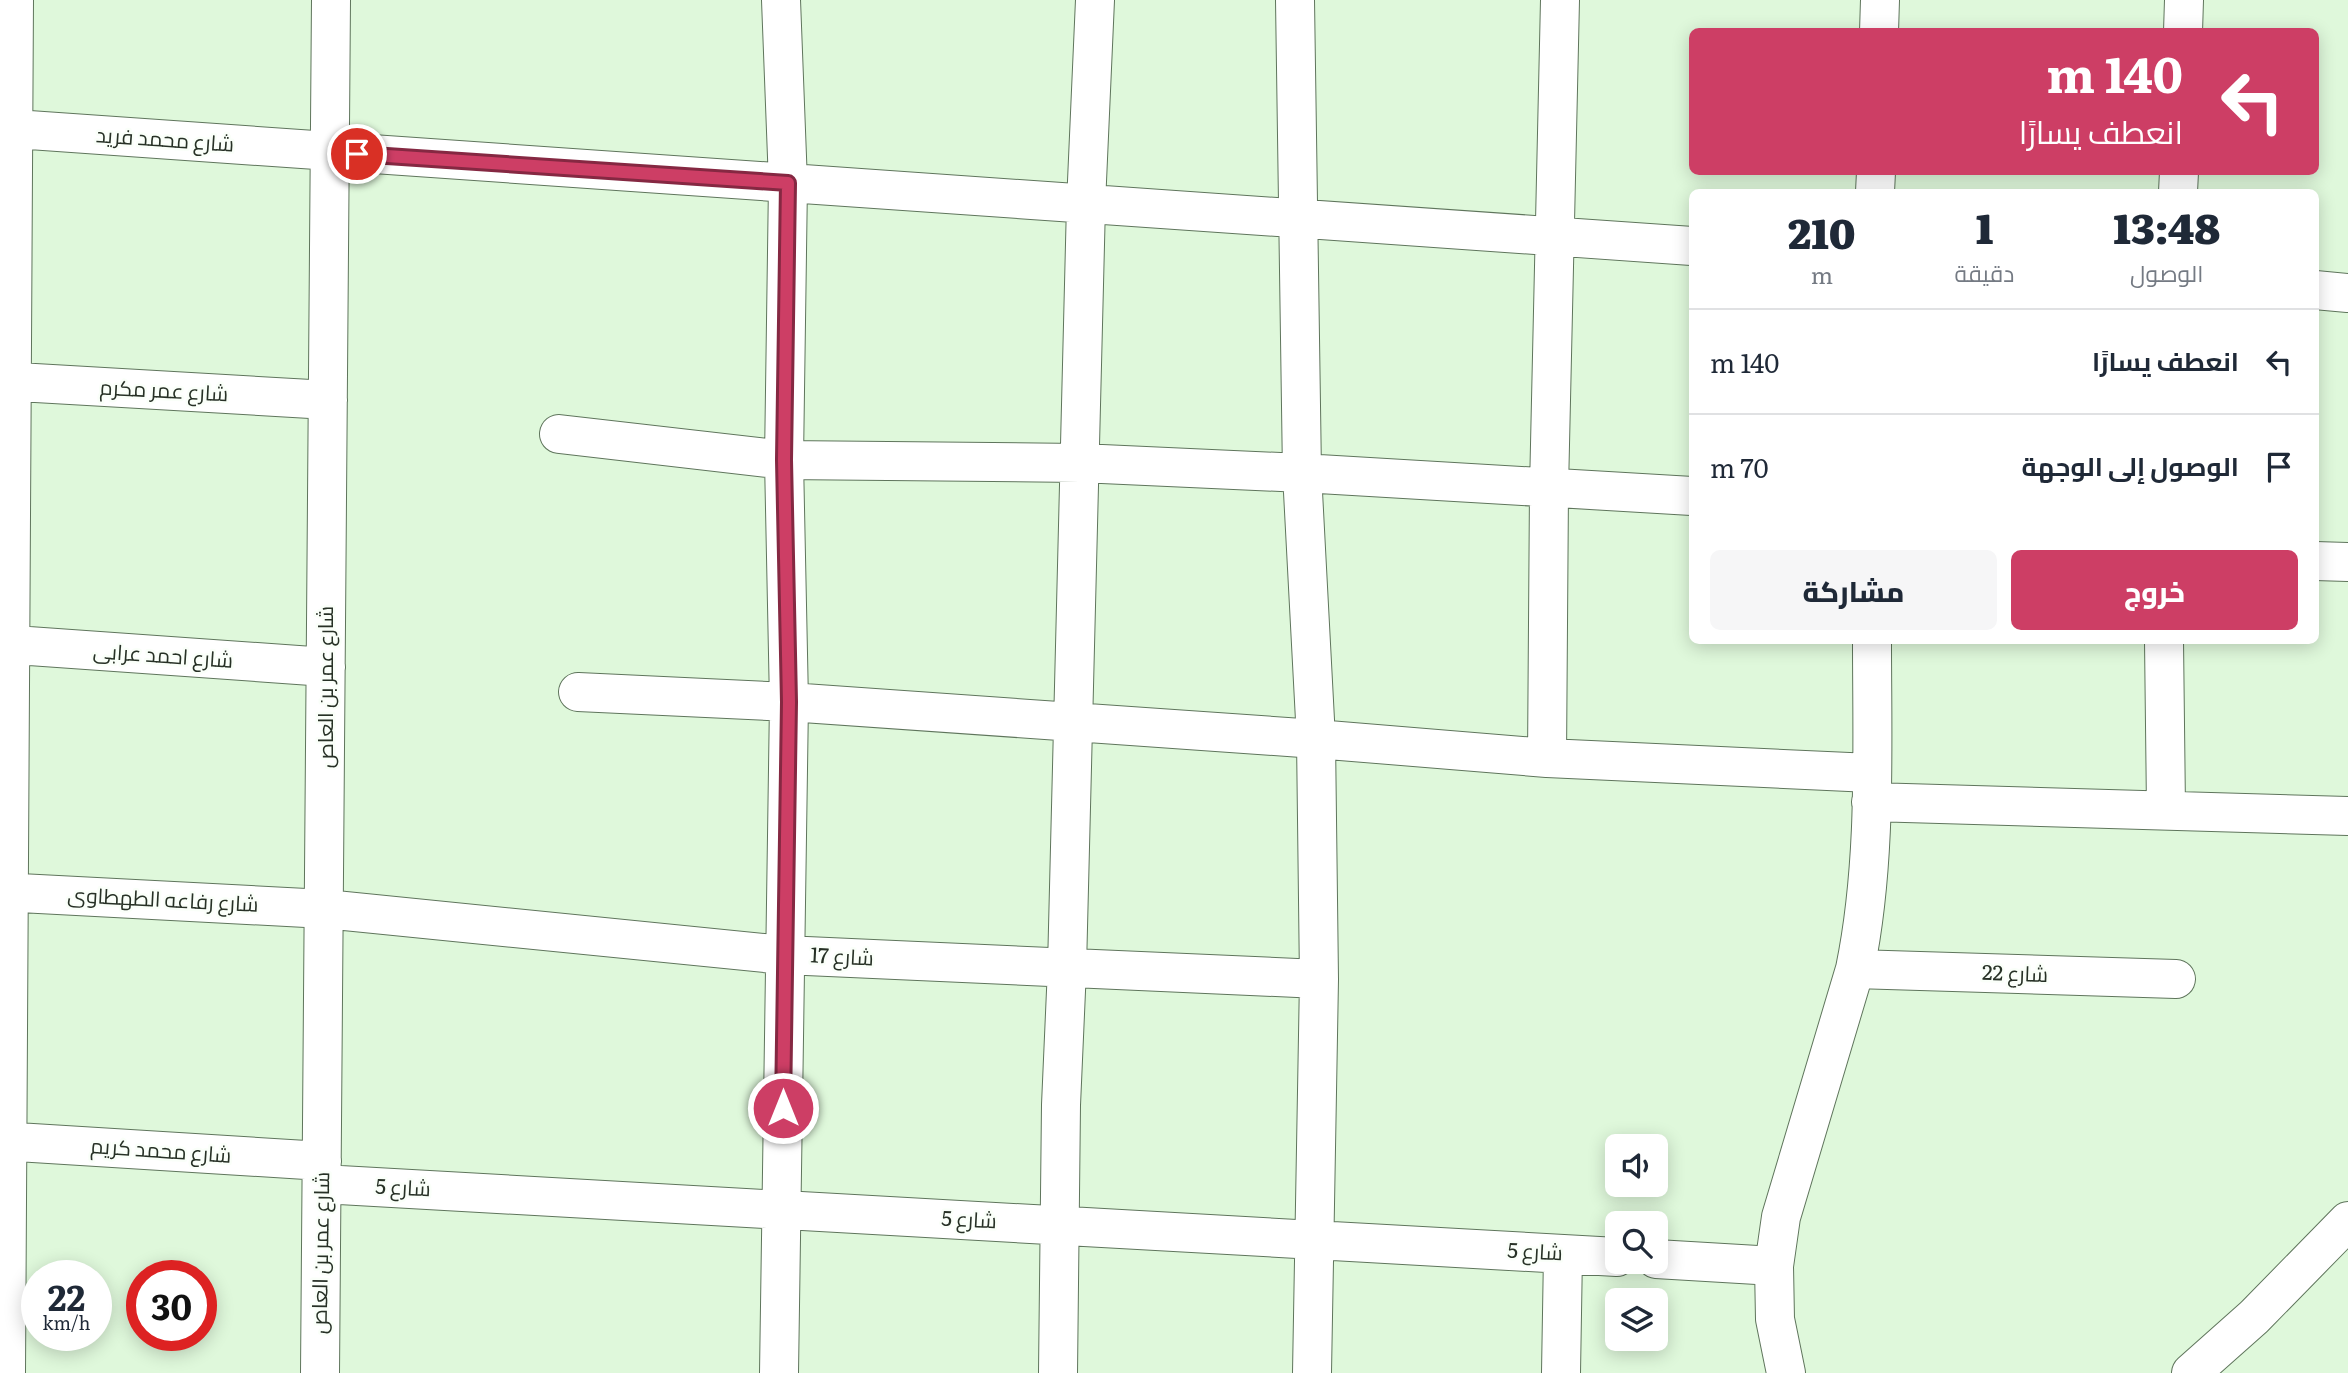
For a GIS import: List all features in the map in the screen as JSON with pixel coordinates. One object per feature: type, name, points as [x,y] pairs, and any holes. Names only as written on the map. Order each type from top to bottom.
[{"type":"street","points":[[6,1373],[4,892],[7,129],[14,0]]},
{"type":"street","name":"شارع عمر بن العاص","points":[[320,1373],[331,0]]},
{"type":"street","points":[[779,1373],[789,702],[784,460],[788,183],[781,0]]},
{"type":"street","points":[[1058,1373],[1061,1105],[1068,968],[1086,204],[1095,0]]},
{"type":"street","points":[[1295,0],[1302,473],[1316,739],[1319,978],[1312,1373]]},
{"type":"street","points":[[1547,758],[1549,489],[1560,0]]},
{"type":"street","points":[[1879,28],[1880,0]]},
{"type":"street","points":[[2183,28],[2184,0]]},
{"type":"street","name":"شارع محمد فريد","points":[[7,129],[1689,246]]},
{"type":"street","points":[[2319,290],[2348,293]]},
{"type":"street","name":"شارع عمر مكرم","points":[[6,381],[328,400]]},
{"type":"street","points":[[559,434],[784,460],[1080,463],[1689,496]]},
{"type":"street","points":[[2319,561],[2348,562]]},
{"type":"street","points":[[1786,1373],[1775,1319],[1774,1266],[1781,1217],[1855,969],[1862,935],[1871,788],[1872,644]]},
{"type":"street","points":[[2164,644],[2166,809]]},
{"type":"street","name":"شارع احمد عرابى","points":[[5,645],[326,667]]},
{"type":"street","points":[[578,692],[789,702],[1316,739],[1871,788],[2166,809],[2348,816]]},
{"type":"street","name":"شارع رفاعه الطهطاوى","points":[[4,892],[325,909]]},
{"type":"street","name":"شارع 17","points":[[325,909],[784,955],[1319,978]]},
{"type":"street","name":"شارع 22","points":[[1855,969],[2176,979]]},
{"type":"street","name":"شارع محمد كريم","points":[[4,1141],[322,1172]]},
{"type":"street","name":"شارع 5","points":[[322,1172],[782,1210],[1605,1256]]},
{"type":"street","points":[[2191,1373],[2254,1317],[2348,1221]]},
{"type":"street","points":[[1561,1373],[1563,1254]]},
{"type":"street","points":[[1668,1260],[1774,1266]]},
{"type":"route","points":[[357,154],[788,183],[784,460],[789,702],[783,1108]]}]
